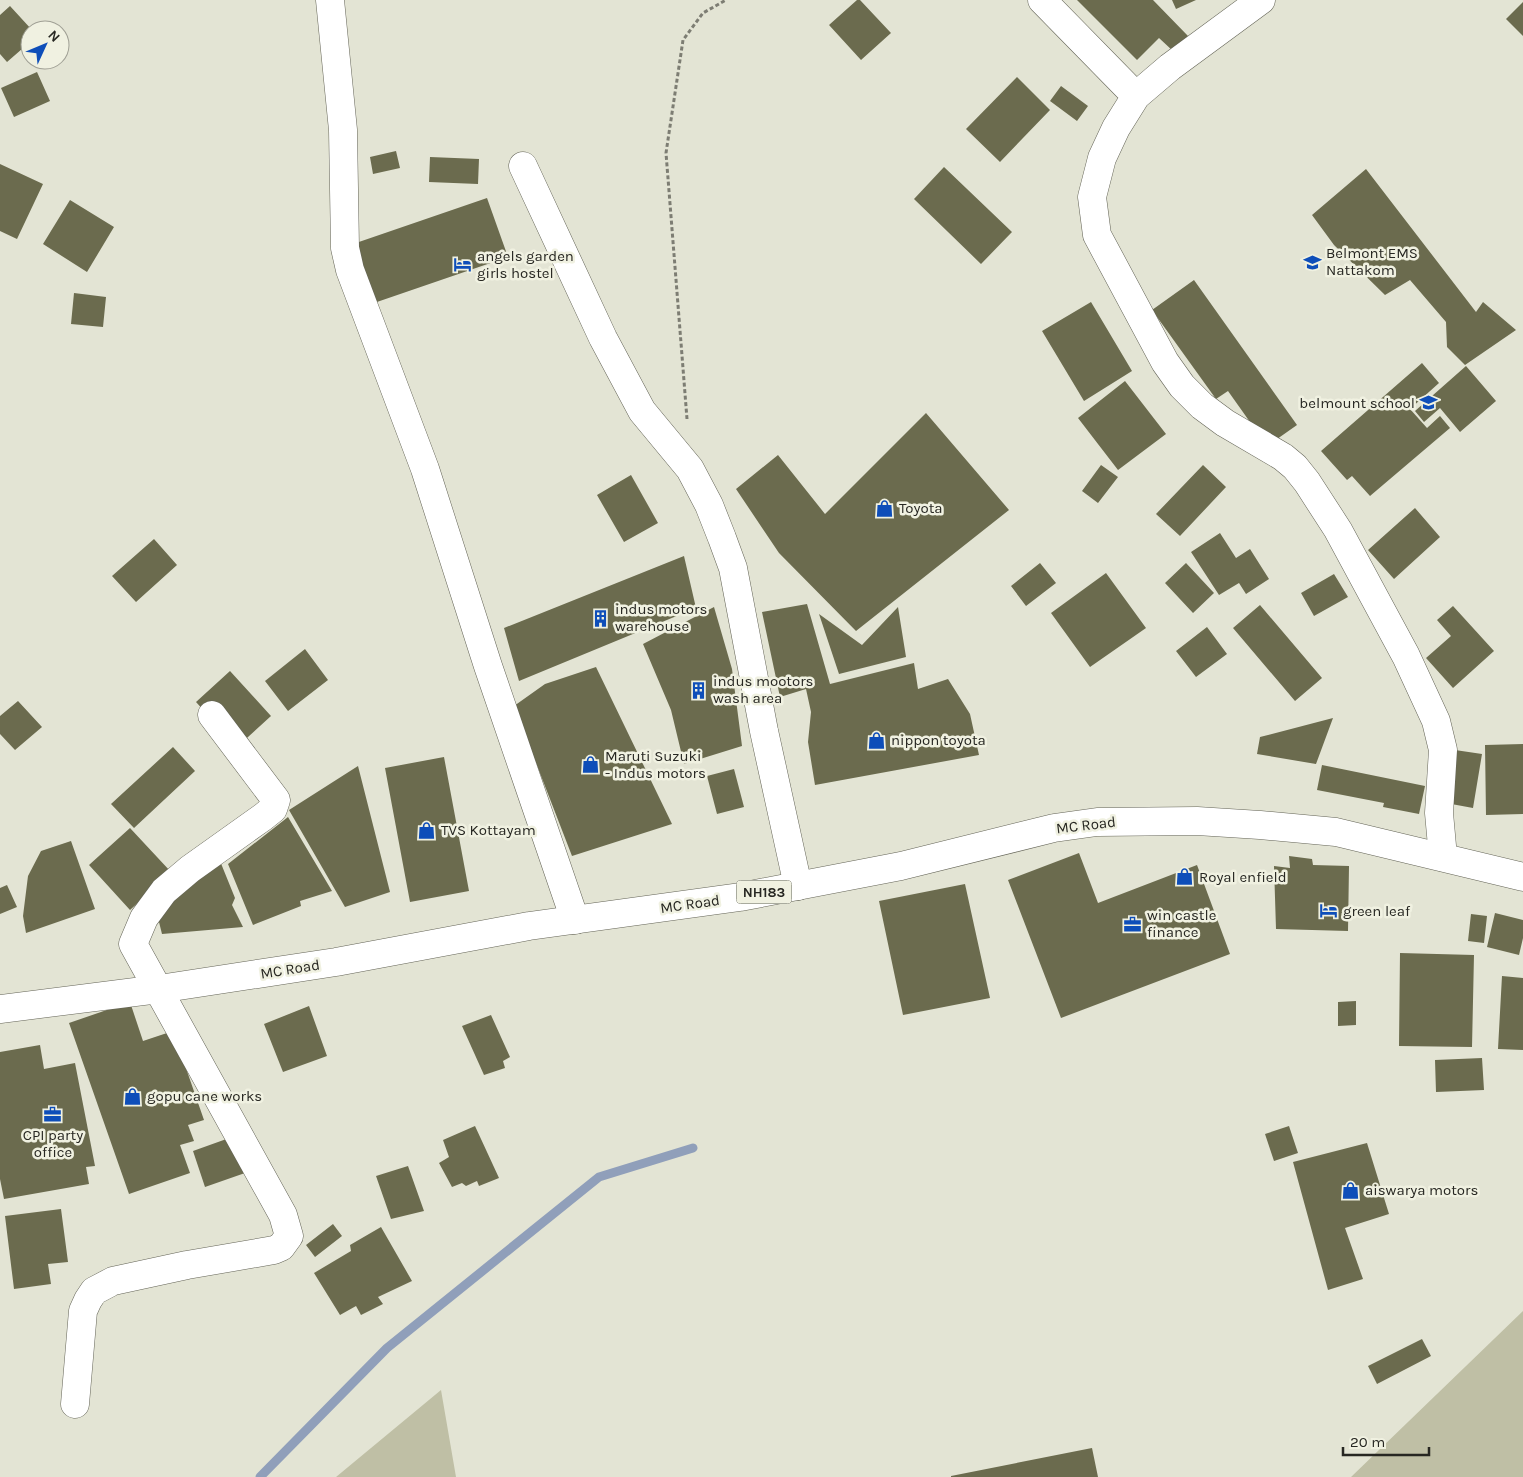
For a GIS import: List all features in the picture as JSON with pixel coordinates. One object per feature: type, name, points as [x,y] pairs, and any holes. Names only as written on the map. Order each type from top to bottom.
[{"type":"main road","points":[[330,0],[343,130],[345,248],[350,270],[426,469],[492,676],[575,920]]},
{"type":"main road","points":[[1042,0],[1136,96]]},
{"type":"main road","points":[[1261,0],[1170,67],[1136,96],[1116,128],[1102,158],[1092,197],[1097,235],[1165,362],[1182,386],[1202,406],[1225,423],[1270,449],[1295,467],[1338,530],[1406,656],[1436,721],[1443,750],[1439,813],[1443,857]]},
{"type":"main road","points":[[523,166],[603,338],[642,411],[690,469],[709,505],[722,538],[733,568],[764,731],[798,886]]},
{"type":"main road","points":[[75,1404],[83,1311],[94,1291],[113,1281],[187,1265],[274,1250],[281,1247],[289,1236],[283,1215],[133,944],[144,918],[164,891],[190,868],[273,809],[276,800],[212,715]]},
{"type":"main road","name":"MC Road","points":[[0,1009],[159,989],[336,962],[529,926],[731,898],[901,866],[1054,828],[1097,822],[1153,820],[1260,824],[1336,832],[1523,877]]},
{"type":"path","points":[[686,420],[666,153],[683,40],[703,13],[726,0]]},
{"type":"green space","points":[[1523,1311],[1523,1477],[1351,1477]]},
{"type":"green space","points":[[441,1390],[456,1477],[336,1477]]},
{"type":"building","points":[[857,0],[860,0],[891,33],[861,60],[829,25]]},
{"type":"building","points":[[1077,0],[1153,0],[1188,36],[1173,51],[1159,38],[1137,60]]},
{"type":"building","points":[[1172,0],[1196,0],[1176,9]]},
{"type":"building","points":[[1523,2],[1523,36],[1506,19]]},
{"type":"building","points":[[10,6],[23,20],[20,20],[20,51],[7,62],[0,54],[0,15]]},
{"type":"building","points":[[37,72],[50,101],[14,117],[1,88]]},
{"type":"building","points":[[1017,77],[1050,110],[1000,162],[966,129]]},
{"type":"building","points":[[1061,86],[1088,106],[1077,121],[1050,101]]},
{"type":"building","points":[[396,151],[400,168],[373,174],[370,157]]},
{"type":"building","points":[[430,157],[479,159],[478,184],[429,182]]},
{"type":"building","points":[[0,164],[43,184],[17,239],[0,231]]},
{"type":"building","points":[[944,167],[1012,232],[981,264],[914,199]]},
{"type":"building","points":[[1366,169],[1476,312],[1483,302],[1516,330],[1465,365],[1447,347],[1446,322],[1410,280],[1385,295],[1334,245],[1312,215]]},
{"type":"building","points":[[487,198],[508,257],[374,303],[353,244]]},
{"type":"building","points":[[70,200],[114,227],[87,272],[43,244]]},
{"type":"building","points":[[1194,280],[1297,425],[1267,446],[1228,391],[1216,399],[1152,310]]},
{"type":"building","points":[[74,293],[106,297],[103,327],[71,324]]},
{"type":"building","points":[[1091,302],[1132,371],[1084,401],[1042,331]]},
{"type":"building","points":[[1422,363],[1439,383],[1410,409],[1427,428],[1440,416],[1450,428],[1370,496],[1352,476],[1347,480],[1321,451]]},
{"type":"building","points":[[1466,366],[1496,401],[1460,432],[1440,408],[1424,422],[1415,411]]},
{"type":"building","points":[[1125,381],[1166,434],[1118,470],[1078,418]]},
{"type":"building","points":[[926,413],[1009,510],[856,631],[779,553],[736,489],[778,455],[825,514]]},
{"type":"building","points":[[1101,465],[1118,477],[1098,503],[1082,491]]},
{"type":"building","points":[[1203,465],[1226,487],[1180,536],[1156,514]]},
{"type":"building","points":[[631,475],[658,523],[624,542],[597,495]]},
{"type":"building","points":[[1415,508],[1440,537],[1394,579],[1368,550]]},
{"type":"building","points":[[1220,533],[1236,558],[1250,549],[1269,579],[1246,594],[1239,583],[1219,595],[1191,552]]},
{"type":"building","points":[[154,539],[177,565],[136,602],[112,576]]},
{"type":"building","name":"indus motors warehouse","points":[[684,556],[696,608],[519,681],[504,628]]},
{"type":"building","points":[[1040,563],[1056,583],[1026,606],[1011,586]]},
{"type":"building","points":[[1186,563],[1214,593],[1193,613],[1165,583]]},
{"type":"building","points":[[1106,573],[1146,628],[1090,667],[1051,613]]},
{"type":"building","points":[[1334,574],[1348,597],[1314,616],[1301,593]]},
{"type":"building","points":[[807,604],[830,684],[914,663],[918,689],[948,679],[970,714],[979,755],[815,785],[808,742],[811,712],[806,689],[780,697],[762,612]]},
{"type":"building","points":[[1260,605],[1322,678],[1295,701],[1233,628]]},
{"type":"building","points":[[1453,606],[1494,651],[1453,688],[1426,658],[1451,636],[1437,620]]},
{"type":"building","name":"indus mootors wash area","points":[[714,607],[732,669],[742,746],[684,764],[671,710],[643,644]]},
{"type":"building","points":[[898,607],[906,657],[839,674],[819,614],[862,645]]},
{"type":"building","points":[[1207,627],[1227,654],[1196,677],[1176,651]]},
{"type":"building","points":[[305,649],[328,680],[288,711],[265,681]]},
{"type":"building","name":"Maruti Suzuki - Indus motors","points":[[596,667],[672,824],[572,856],[514,706],[545,684]]},
{"type":"building","points":[[230,671],[271,716],[237,747],[196,702]]},
{"type":"building","points":[[18,701],[42,727],[15,750],[0,734],[0,716]]},
{"type":"building","points":[[1333,718],[1316,764],[1257,754],[1260,737]]},
{"type":"building","points":[[1523,744],[1523,814],[1486,815],[1485,745]]},
{"type":"building","points":[[173,747],[195,771],[134,828],[111,804]]},
{"type":"building","points":[[1455,750],[1482,754],[1473,808],[1446,803]]},
{"type":"building","name":"TVS Kottayam","points":[[444,757],[469,891],[410,902],[385,768]]},
{"type":"building","points":[[1322,765],[1425,786],[1419,814],[1383,807],[1384,803],[1317,790]]},
{"type":"building","points":[[358,766],[390,892],[345,907],[289,810]]},
{"type":"building","points":[[734,769],[744,807],[717,814],[707,776]]},
{"type":"building","points":[[288,817],[332,891],[300,901],[301,906],[253,925],[228,864]]},
{"type":"building","points":[[130,828],[171,872],[130,910],[89,865]]},
{"type":"building","points":[[71,841],[95,909],[26,933],[23,916],[28,876],[41,851]]},
{"type":"building","points":[[1079,853],[1098,903],[1197,865],[1230,954],[1061,1018],[1008,880]]},
{"type":"building","points":[[1289,856],[1312,859],[1313,865],[1349,866],[1348,931],[1276,929],[1274,866],[1290,868]]},
{"type":"building","points":[[220,861],[235,898],[232,905],[243,927],[162,934],[158,918],[159,902]]},
{"type":"building","points":[[965,884],[990,998],[903,1015],[879,901]]},
{"type":"building","points":[[7,885],[17,907],[0,914],[0,888]]},
{"type":"building","points":[[1495,913],[1523,920],[1523,938],[1519,955],[1487,947]]},
{"type":"building","points":[[1471,914],[1487,916],[1484,943],[1468,941]]},
{"type":"building","points":[[1400,953],[1474,955],[1472,1047],[1399,1046]]},
{"type":"building","points":[[1502,976],[1523,978],[1523,1050],[1498,1049]]},
{"type":"building","points":[[1356,1001],[1356,1025],[1338,1026],[1338,1002]]},
{"type":"building","points":[[130,1002],[143,1041],[173,1031],[204,1120],[188,1125],[194,1141],[180,1145],[190,1173],[129,1194],[69,1023]]},
{"type":"building","points":[[309,1006],[327,1056],[283,1072],[264,1024]]},
{"type":"building","points":[[491,1015],[510,1057],[503,1061],[505,1068],[484,1075],[462,1026]]},
{"type":"building","points":[[40,1045],[44,1069],[75,1063],[95,1166],[86,1167],[89,1184],[4,1199],[0,1179],[0,1052]]},
{"type":"building","points":[[1482,1058],[1484,1090],[1436,1092],[1435,1060]]},
{"type":"building","points":[[475,1126],[499,1178],[479,1186],[477,1181],[466,1186],[462,1183],[452,1187],[439,1163],[449,1157],[443,1140]]},
{"type":"building","points":[[1289,1126],[1298,1153],[1274,1161],[1265,1134]]},
{"type":"building","points":[[232,1137],[245,1173],[205,1187],[193,1151]]},
{"type":"building","points":[[1367,1143],[1389,1214],[1345,1228],[1363,1279],[1328,1290],[1293,1162]]},
{"type":"building","points":[[408,1166],[424,1211],[391,1219],[376,1176]]},
{"type":"building","points":[[61,1209],[68,1262],[48,1264],[51,1284],[14,1289],[5,1216]]},
{"type":"building","points":[[333,1224],[342,1236],[315,1257],[306,1245]]},
{"type":"building","points":[[381,1227],[412,1281],[378,1297],[383,1304],[361,1315],[356,1306],[340,1315],[314,1273],[351,1251],[350,1245]]},
{"type":"building","points":[[1422,1339],[1431,1356],[1377,1384],[1368,1366]]},
{"type":"building","points":[[1092,1448],[1098,1477],[951,1477],[951,1476]]},
{"type":"waterway","points":[[260,1477],[387,1348],[599,1177],[693,1148]]},
{"type":"place","name":"Belmont EMS Nattakom","points":[[1312,262]]},
{"type":"place","name":"angels garden girls hostel","points":[[463,265]]},
{"type":"place","name":"belmount school","points":[[1429,403]]},
{"type":"place","name":"Toyota","points":[[885,508]]},
{"type":"place","name":"indus motors warehouse","points":[[601,618]]},
{"type":"place","name":"indus mootors wash area","points":[[699,690]]},
{"type":"place","name":"nippon toyota","points":[[877,740]]},
{"type":"place","name":"Maruti Suzuki - Indus motors","points":[[591,765]]},
{"type":"place","name":"TVS Kottayam","points":[[427,830]]},
{"type":"place","name":"Royal enfield","points":[[1185,877]]},
{"type":"place","name":"green leaf","points":[[1329,911]]},
{"type":"place","name":"win castle finance","points":[[1133,924]]},
{"type":"place","name":"gopu cane works","points":[[133,1096]]},
{"type":"place","name":"CPI party office","points":[[53,1114]]},
{"type":"place","name":"aiswarya motors","points":[[1351,1190]]}]
